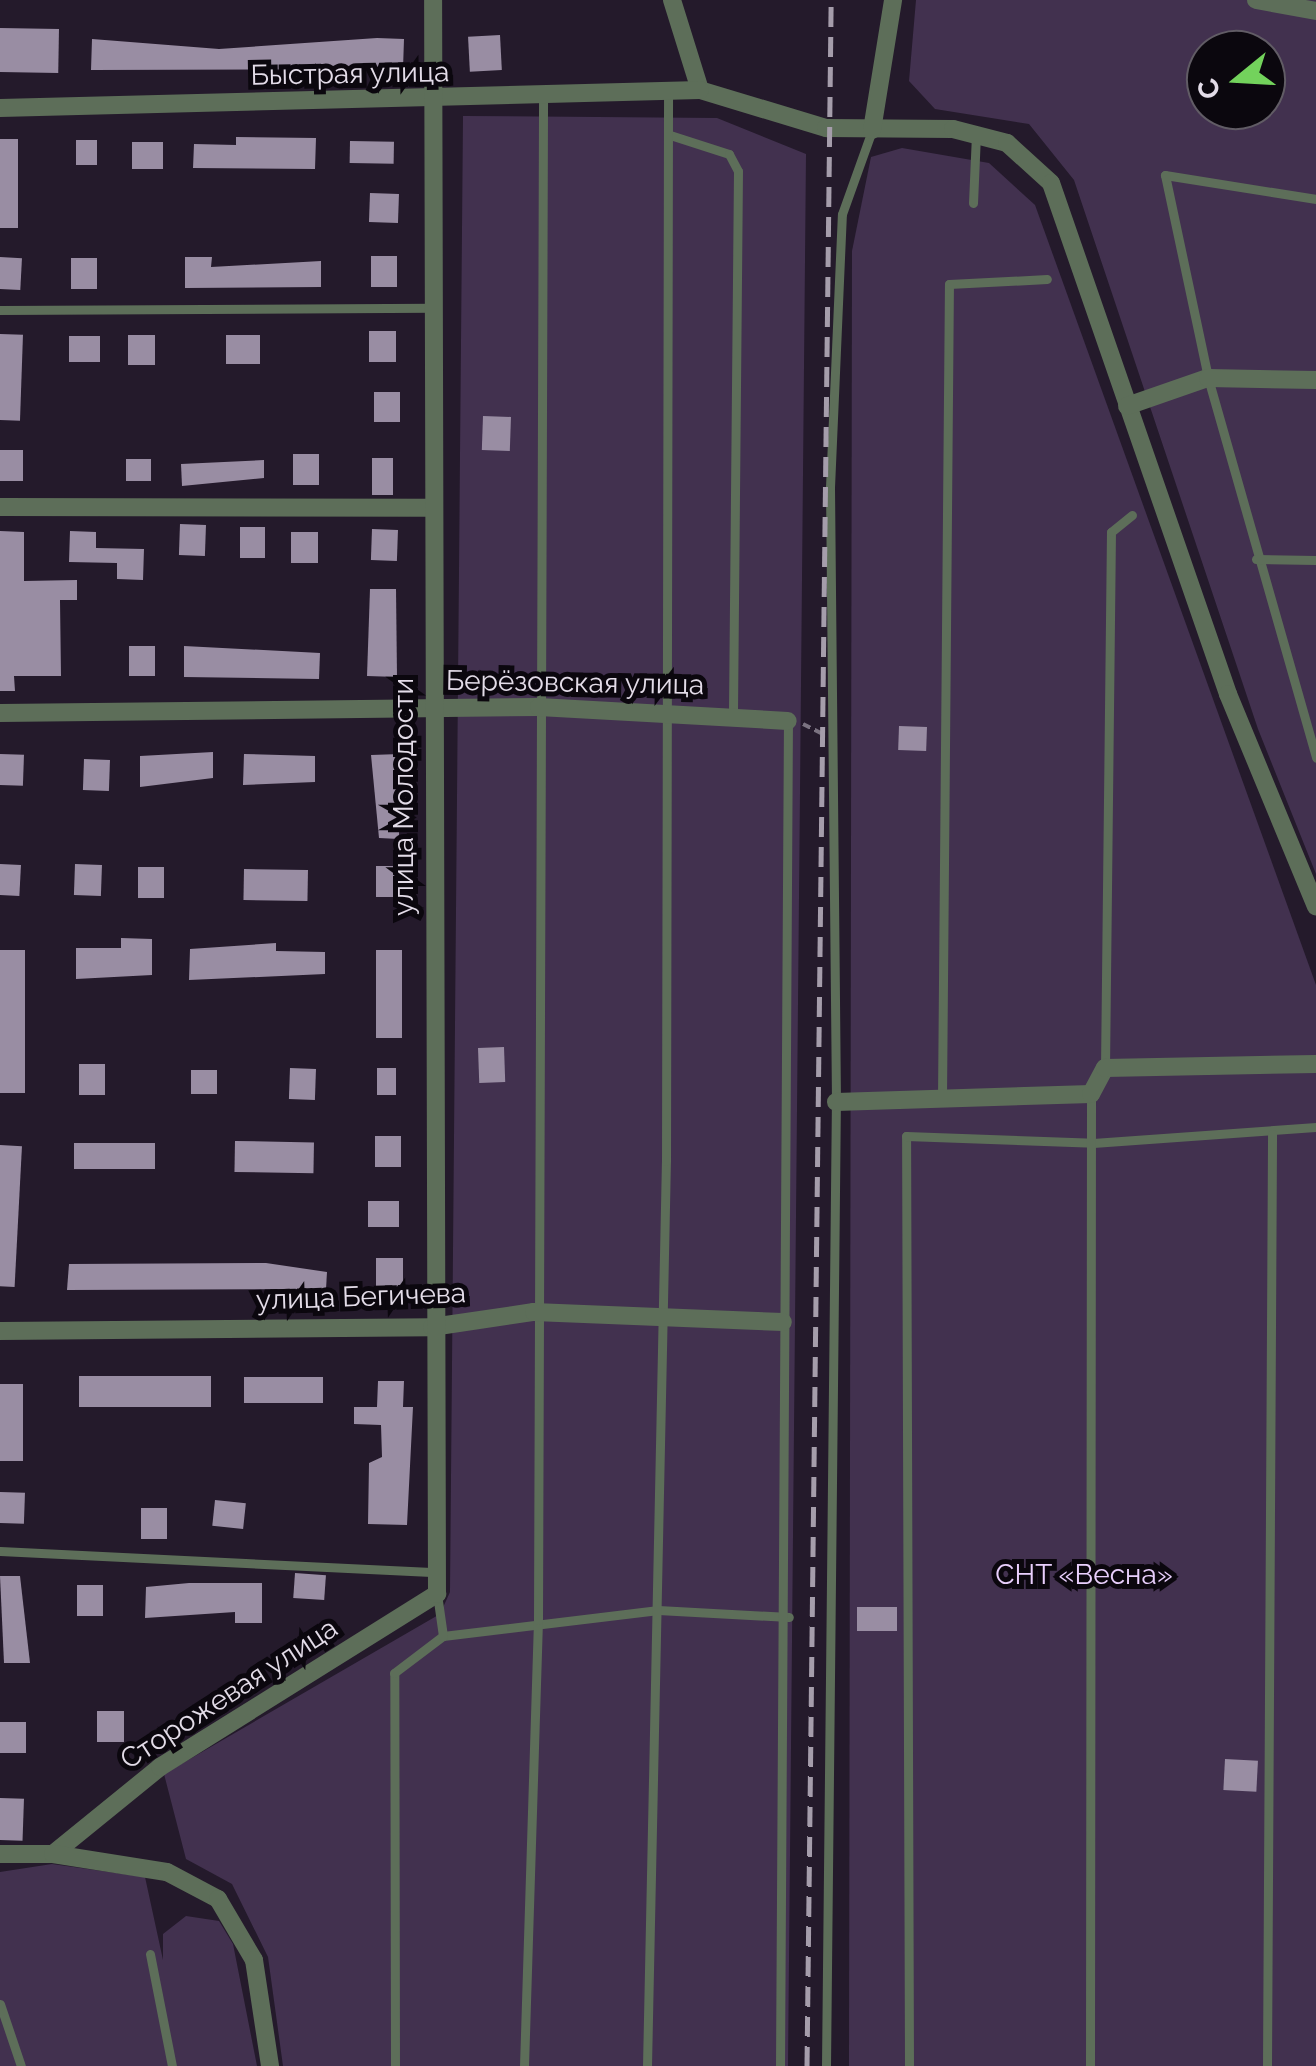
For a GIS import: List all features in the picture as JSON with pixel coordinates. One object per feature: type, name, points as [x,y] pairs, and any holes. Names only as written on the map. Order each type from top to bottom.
[{"type":"street","name":"улица Молодости","points":[[433,0],[430,508],[436,1594]]},
{"type":"street","points":[[672,0],[700,90],[774,118],[872,130],[976,135],[1007,143],[1051,183],[1228,694],[1316,906]]},
{"type":"street","points":[[872,130],[893,0]]},
{"type":"street","points":[[1256,0],[1316,11]]},
{"type":"street","name":"Быстрая улица","points":[[0,108],[543,98],[700,90]]},
{"type":"street","points":[[1127,406],[1208,378],[1316,380]]},
{"type":"street","points":[[0,507],[430,508]]},
{"type":"street","name":"Берёзовская улица","points":[[0,714],[664,709],[788,722]]},
{"type":"street","points":[[836,1102],[1091,1094],[1105,1068],[1316,1064]]},
{"type":"street","name":"улица Бегичева","points":[[0,1331],[432,1327],[534,1312],[783,1322]]},
{"type":"street","name":"Сторожевая улица","points":[[54,1854],[160,1767],[436,1594]]},
{"type":"street","points":[[0,1854],[54,1854],[167,1872],[218,1899],[254,1960],[270,2066]]},
{"type":"lane","points":[[647,2066],[662,1319],[668,91]]},
{"type":"lane","points":[[524,2066],[538,1620],[534,1312],[543,98]]},
{"type":"lane","points":[[826,2066],[836,1102],[832,748],[842,214],[872,130]]},
{"type":"lane","points":[[670,135],[729,154],[738,171],[732,714]]},
{"type":"lane","points":[[973,203],[976,135]]},
{"type":"lane","points":[[1316,199],[1165,175],[1208,378],[1256,558],[1316,758]]},
{"type":"lane","points":[[942,1101],[949,284],[1046,279]]},
{"type":"lane","points":[[0,310],[433,308]]},
{"type":"lane","points":[[1105,1068],[1110,532],[1132,515]]},
{"type":"lane","points":[[1256,558],[1316,560]]},
{"type":"lane","points":[[780,2066],[789,1617],[783,1322],[788,722]]},
{"type":"lane","points":[[1090,2066],[1091,1094]]},
{"type":"lane","points":[[910,2066],[906,1136],[1093,1142],[1272,1134],[1316,1127]]},
{"type":"lane","points":[[1266,2066],[1272,1134]]},
{"type":"lane","points":[[0,1551],[436,1572]]},
{"type":"lane","points":[[436,1594],[444,1636]]},
{"type":"lane","points":[[395,2066],[394,1672],[444,1636],[538,1620],[658,1610],[789,1617]]},
{"type":"lane","points":[[150,1954],[172,2066]]},
{"type":"lane","points":[[0,2004],[21,2066]]},
{"type":"path","points":[[788,722],[809,725],[832,748]]},
{"type":"green space","points":[[916,0],[1316,0],[1316,874],[1258,729],[1074,180],[1029,124],[935,109],[909,81]]},
{"type":"green space","points":[[463,116],[717,118],[806,154],[788,2066],[283,2066],[268,1957],[232,1884],[186,1859],[164,1774],[440,1614],[450,1592]]},
{"type":"green space","name":"СНТ «Весна»","points":[[902,148],[989,163],[1035,205],[1316,985],[1316,2066],[849,2066],[852,251],[871,157]]},
{"type":"green space","points":[[52,1864],[145,1877],[163,1960],[163,1934],[186,1916],[219,1921],[233,1944],[257,2066],[0,2066],[0,1872]]},
{"type":"building","points":[[0,28],[59,29],[58,73],[0,72]]},
{"type":"building","points":[[500,35],[502,70],[470,72],[468,37]]},
{"type":"building","points":[[92,39],[219,49],[404,39],[403,69],[91,70]]},
{"type":"building","points":[[236,137],[316,138],[315,169],[193,168],[194,144],[236,145]]},
{"type":"building","points":[[0,139],[18,139],[18,228],[0,228]]},
{"type":"building","points":[[76,140],[97,140],[97,165],[76,165]]},
{"type":"building","points":[[350,141],[394,142],[394,164],[350,163]]},
{"type":"building","points":[[132,142],[163,142],[163,169],[132,169]]},
{"type":"building","points":[[370,193],[399,194],[398,223],[369,222]]},
{"type":"building","points":[[371,256],[397,256],[397,287],[371,287]]},
{"type":"building","points":[[0,257],[22,258],[20,290],[0,289]]},
{"type":"building","points":[[185,257],[212,257],[211,267],[321,261],[321,287],[185,288]]},
{"type":"building","points":[[71,258],[97,258],[97,289],[71,289]]},
{"type":"building","points":[[369,331],[396,331],[396,362],[369,362]]},
{"type":"building","points":[[0,334],[23,335],[20,421],[0,420]]},
{"type":"building","points":[[128,335],[155,335],[155,365],[128,365]]},
{"type":"building","points":[[226,335],[260,335],[260,364],[226,364]]},
{"type":"building","points":[[69,336],[100,336],[100,362],[69,362]]},
{"type":"building","points":[[374,392],[400,392],[400,422],[374,422]]},
{"type":"building","points":[[483,416],[511,417],[510,451],[482,450]]},
{"type":"building","points":[[0,450],[23,450],[23,481],[0,481]]},
{"type":"building","points":[[293,454],[319,454],[319,485],[293,485]]},
{"type":"building","points":[[372,458],[393,458],[393,495],[372,495]]},
{"type":"building","points":[[126,459],[151,459],[151,481],[126,481]]},
{"type":"building","points":[[264,460],[264,478],[182,486],[181,464]]},
{"type":"building","points":[[180,524],[206,525],[205,556],[179,555]]},
{"type":"building","points":[[240,527],[265,527],[265,558],[240,558]]},
{"type":"building","points":[[372,529],[398,530],[397,561],[371,560]]},
{"type":"building","points":[[0,531],[24,532],[24,581],[77,580],[77,600],[60,600],[61,676],[14,676],[15,691],[0,691]]},
{"type":"building","points":[[70,531],[96,532],[96,548],[144,549],[143,580],[117,579],[117,563],[69,562]]},
{"type":"building","points":[[291,532],[318,532],[318,563],[291,563]]},
{"type":"building","points":[[370,589],[396,589],[397,677],[367,676]]},
{"type":"building","points":[[129,646],[155,646],[155,676],[129,676]]},
{"type":"building","points":[[184,646],[320,653],[319,679],[184,677]]},
{"type":"building","points":[[899,726],[927,727],[926,751],[898,750]]},
{"type":"building","points":[[213,752],[213,778],[140,787],[140,756]]},
{"type":"building","points":[[0,754],[24,755],[23,786],[0,785]]},
{"type":"building","points":[[244,754],[315,756],[315,782],[243,785]]},
{"type":"building","points":[[400,754],[399,839],[379,838],[371,755]]},
{"type":"building","points":[[84,759],[110,760],[109,791],[83,790]]},
{"type":"building","points":[[0,864],[21,865],[19,896],[0,895]]},
{"type":"building","points":[[75,864],[102,865],[101,896],[74,895]]},
{"type":"building","points":[[376,866],[396,866],[396,897],[376,897]]},
{"type":"building","points":[[138,867],[164,867],[164,898],[138,898]]},
{"type":"building","points":[[244,869],[308,870],[307,901],[243,900]]},
{"type":"building","points":[[121,938],[152,939],[152,975],[76,979],[76,948],[121,948]]},
{"type":"building","points":[[276,943],[276,951],[325,952],[325,974],[189,980],[190,949]]},
{"type":"building","points":[[0,950],[25,950],[25,1093],[0,1093]]},
{"type":"building","points":[[376,950],[402,950],[402,1038],[376,1038]]},
{"type":"building","points":[[504,1047],[505,1082],[479,1083],[478,1048]]},
{"type":"building","points":[[79,1064],[105,1064],[105,1095],[79,1095]]},
{"type":"building","points":[[290,1068],[316,1069],[315,1100],[289,1099]]},
{"type":"building","points":[[377,1068],[396,1068],[396,1095],[377,1095]]},
{"type":"building","points":[[191,1070],[217,1070],[217,1094],[191,1094]]},
{"type":"building","points":[[375,1136],[401,1136],[401,1167],[375,1167]]},
{"type":"building","points":[[235,1141],[314,1142],[313,1173],[234,1172]]},
{"type":"building","points":[[74,1143],[155,1143],[155,1169],[74,1169]]},
{"type":"building","points":[[0,1145],[22,1146],[15,1287],[0,1286]]},
{"type":"building","points":[[368,1201],[399,1201],[399,1227],[368,1227]]},
{"type":"building","points":[[376,1258],[403,1258],[403,1289],[376,1289]]},
{"type":"building","points":[[266,1263],[327,1272],[326,1289],[67,1290],[69,1264]]},
{"type":"building","points":[[79,1376],[211,1376],[211,1407],[79,1407]]},
{"type":"building","points":[[244,1377],[323,1377],[323,1403],[244,1403]]},
{"type":"building","points":[[378,1381],[404,1381],[403,1407],[413,1407],[407,1525],[368,1524],[369,1463],[382,1457],[381,1425],[354,1424],[354,1407],[377,1407]]},
{"type":"building","points":[[0,1384],[23,1384],[23,1461],[0,1461]]},
{"type":"building","points":[[0,1492],[25,1493],[24,1524],[0,1523]]},
{"type":"building","points":[[215,1500],[246,1503],[243,1529],[212,1526]]},
{"type":"building","points":[[141,1508],[167,1508],[167,1539],[141,1539]]},
{"type":"building","points":[[295,1573],[326,1575],[324,1600],[293,1598]]},
{"type":"building","points":[[0,1576],[20,1576],[30,1663],[4,1663]]},
{"type":"building","points":[[262,1583],[262,1623],[235,1623],[235,1612],[145,1618],[146,1587]]},
{"type":"building","points":[[77,1585],[103,1585],[103,1616],[77,1616]]},
{"type":"building","points":[[857,1607],[897,1607],[897,1631],[857,1631]]},
{"type":"building","points":[[97,1711],[124,1711],[124,1742],[97,1742]]},
{"type":"building","points":[[0,1722],[26,1722],[26,1753],[0,1753]]},
{"type":"building","points":[[1225,1759],[1258,1761],[1256,1792],[1223,1790]]},
{"type":"building","points":[[0,1798],[24,1799],[23,1841],[0,1840]]},
{"type":"railway","points":[[807,2066],[831,0]]}]
